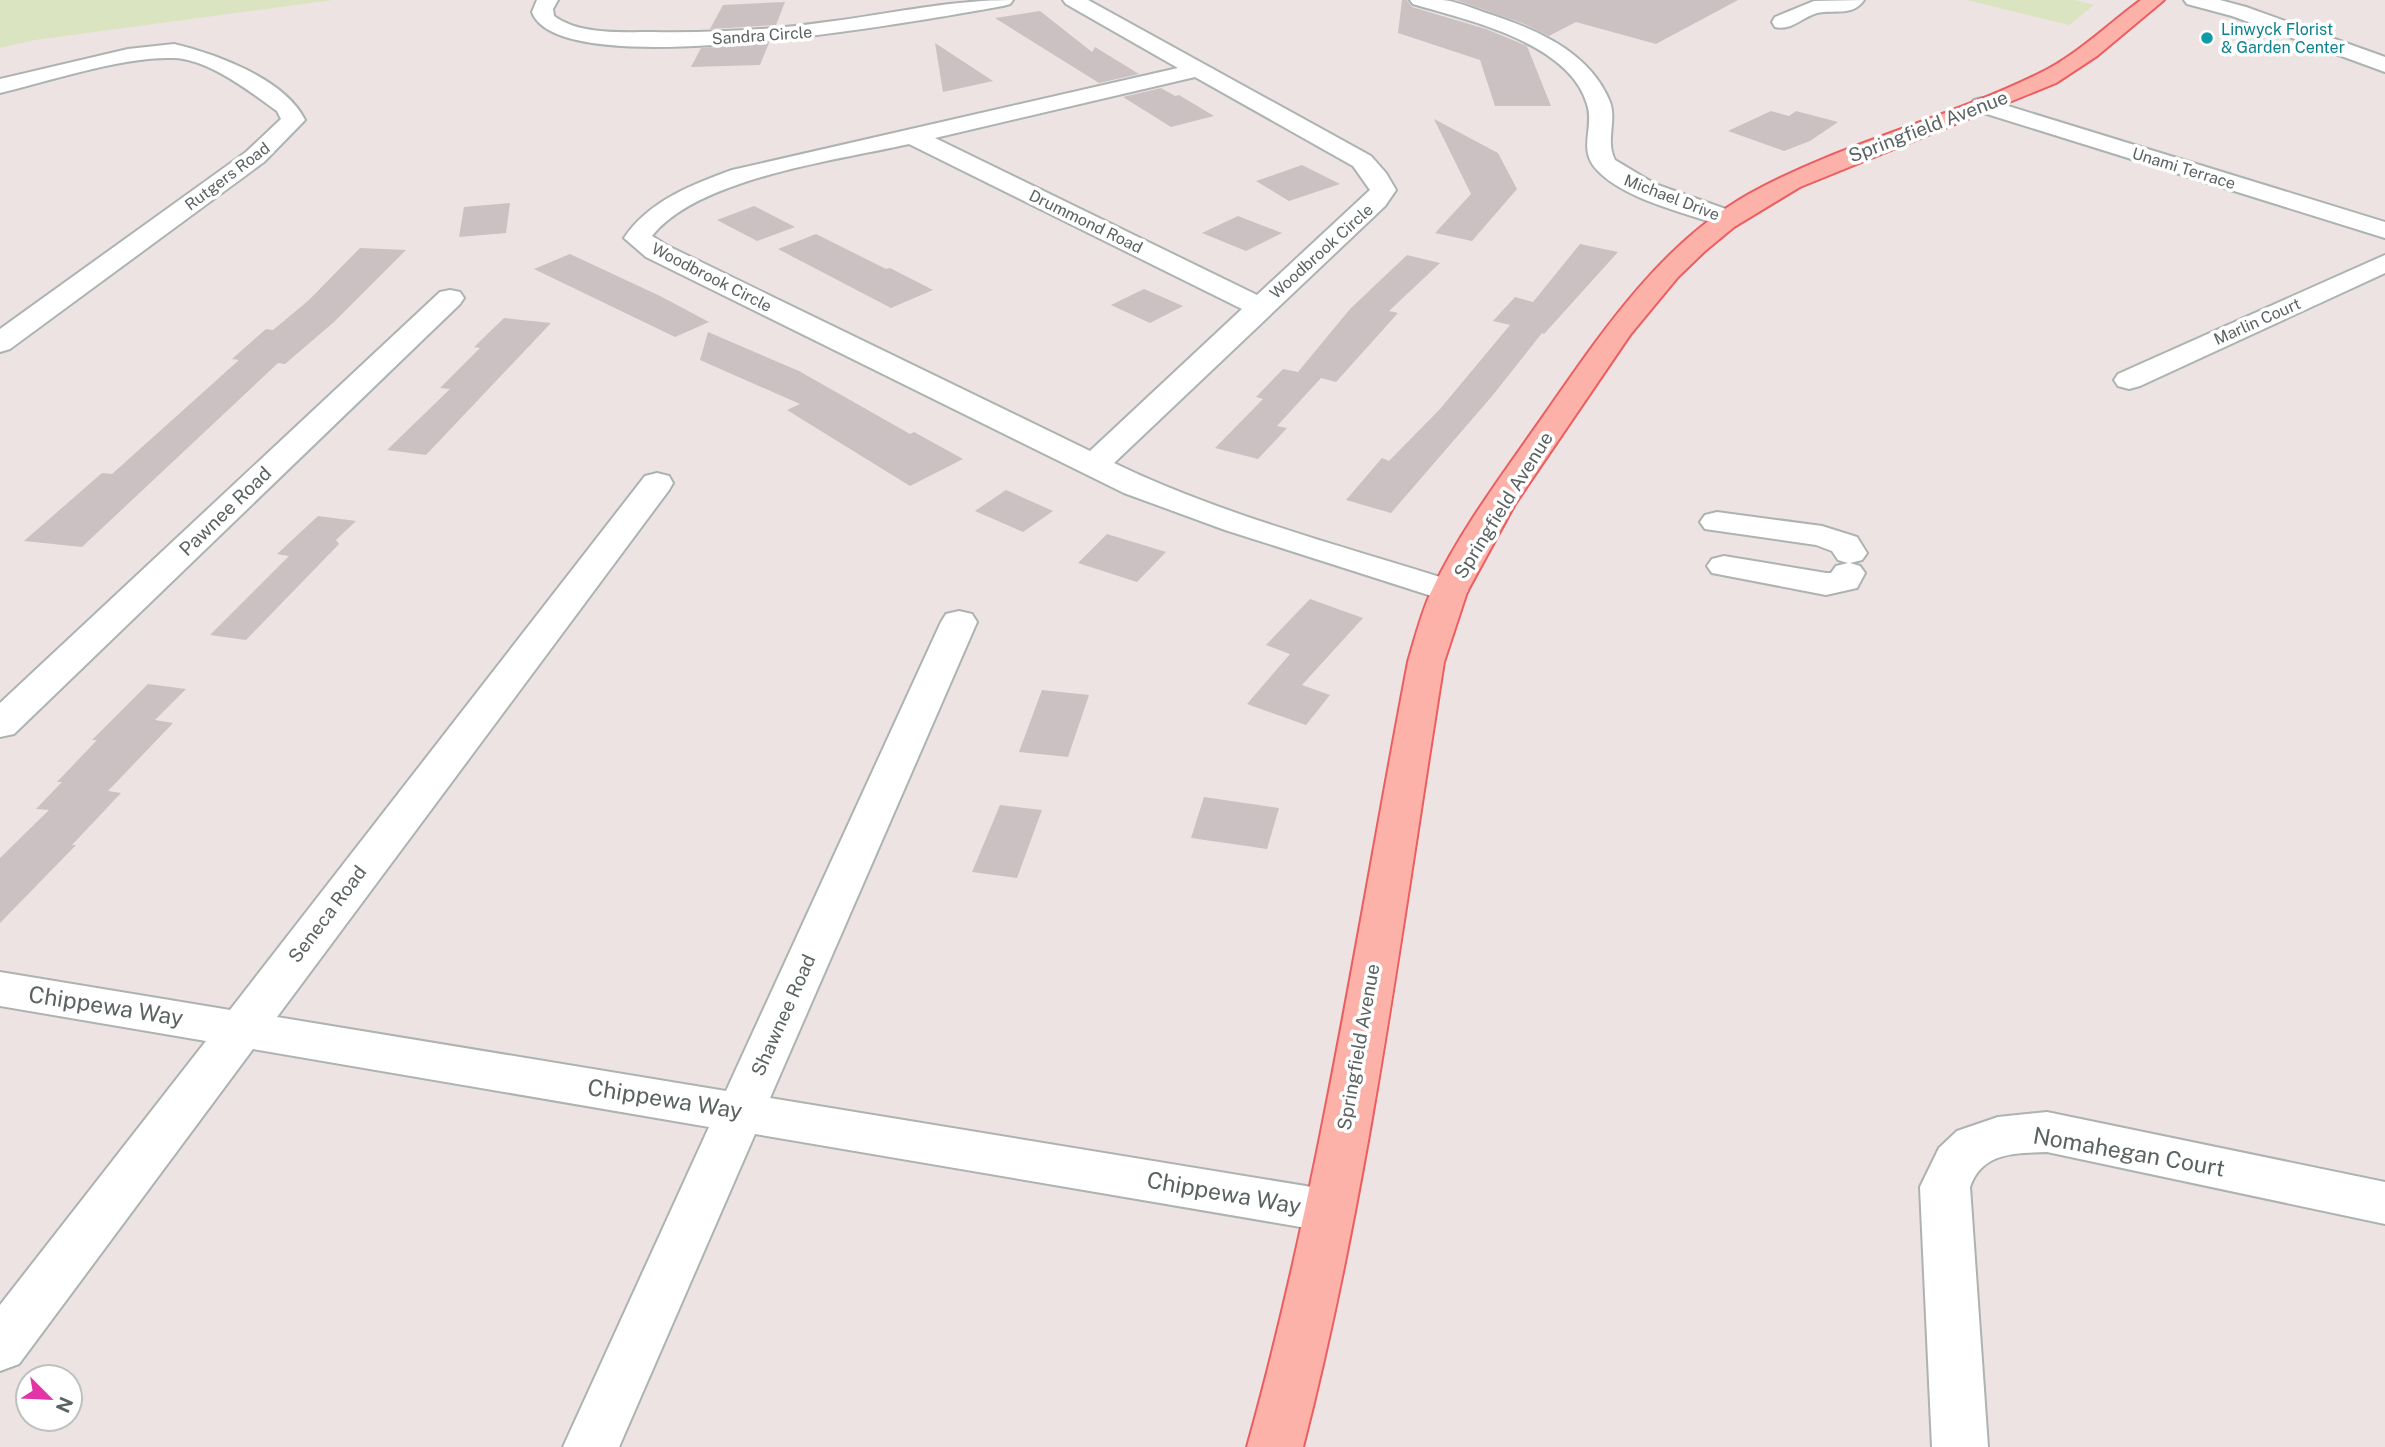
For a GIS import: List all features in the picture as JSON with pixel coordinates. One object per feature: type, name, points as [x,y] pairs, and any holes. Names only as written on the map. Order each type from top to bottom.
[{"type":"main road","name":"Springfield Avenue","points":[[1275,1447],[1294,1376],[1330,1210],[1426,662],[1450,591],[1499,504],[1575,393],[1648,294],[1694,245],[1728,219],[1782,186],[1830,164],[2049,77],[2154,0]]},
{"type":"street","name":"Sandra Circle","points":[[548,0],[542,8],[542,15],[546,21],[566,30],[634,39],[682,40],[815,32],[1003,0]]},
{"type":"street","name":"Woodbrook Circle","points":[[1073,0],[1362,162],[1377,178],[1383,190],[1376,201],[1094,465]]},
{"type":"street","name":"Michael Drive","points":[[1420,0],[1478,16],[1558,53],[1594,90],[1600,110],[1597,152],[1605,164],[1623,179],[1728,219]]},
{"type":"street","points":[[1783,22],[1814,7],[1841,7],[1854,0]]},
{"type":"street","points":[[2194,0],[2233,6],[2385,65]]},
{"type":"street","name":"Rutgers Road","points":[[0,86],[128,56],[174,51],[195,55],[232,70],[288,107],[293,120],[255,157],[0,343]]},
{"type":"street","name":"Woodbrook Circle","points":[[1198,70],[741,175],[710,187],[643,227],[637,238],[656,251],[1136,486],[1237,523],[1450,591]]},
{"type":"street","name":"Unami Terrace","points":[[1982,105],[2385,230]]},
{"type":"street","name":"Drummond Road","points":[[912,136],[1260,307]]},
{"type":"street","name":"Marlin Court","points":[[2129,380],[2385,263]]},
{"type":"street","name":"Pawnee Road","points":[[0,725],[450,298]]},
{"type":"street","name":"Seneca Road","points":[[0,1347],[657,482]]},
{"type":"street","points":[[1717,522],[1822,536],[1845,544],[1849,563],[1845,581],[1826,584],[1724,566]]},
{"type":"street","name":"Shawnee Road","points":[[591,1447],[959,622]]},
{"type":"street","name":"Chippewa Way","points":[[0,989],[1330,1210]]},
{"type":"street","name":"Nomahegan Court","points":[[1960,1447],[1945,1187],[1957,1161],[1979,1143],[2010,1133],[2047,1132],[2385,1203]]},
{"type":"street","points":[[1247,1447],[1294,1376]]},
{"type":"green space","points":[[0,0],[333,0],[35,40],[0,48]]},
{"type":"green space","points":[[1967,0],[2075,0],[2094,5],[2069,25]]},
{"type":"building","points":[[1402,0],[1407,0],[1412,7],[1486,29],[1527,46],[1551,106],[1495,106],[1480,60],[1398,33]]},
{"type":"building","points":[[1456,0],[1738,0],[1656,44],[1576,22],[1549,36],[1522,23]]},
{"type":"building","points":[[785,2],[776,25],[710,29],[723,5]]},
{"type":"building","points":[[1040,11],[1092,52],[1095,47],[1139,74],[1099,83],[995,18]]},
{"type":"building","points":[[769,43],[760,65],[691,67],[701,48]]},
{"type":"building","points":[[935,43],[993,81],[943,92]]},
{"type":"building","points":[[1161,88],[1175,96],[1179,95],[1214,116],[1171,127],[1123,97]]},
{"type":"building","points":[[1771,111],[1789,116],[1796,111],[1838,122],[1810,141],[1784,151],[1728,131]]},
{"type":"building","points":[[1434,119],[1498,153],[1517,189],[1472,241],[1435,233],[1471,194]]},
{"type":"building","points":[[1302,165],[1340,184],[1289,201],[1256,181]]},
{"type":"building","points":[[510,203],[506,233],[459,237],[464,207]]},
{"type":"building","points":[[754,206],[795,227],[757,241],[717,220]]},
{"type":"building","points":[[1238,216],[1282,233],[1246,251],[1202,233]]},
{"type":"building","points":[[816,234],[933,290],[891,308],[778,249]]},
{"type":"building","points":[[1580,244],[1618,252],[1544,334],[1542,333],[1493,395],[1391,513],[1346,500],[1382,458],[1389,461],[1440,409],[1510,325],[1493,321],[1515,297],[1533,302]]},
{"type":"building","points":[[360,248],[406,250],[334,322],[285,364],[278,363],[82,547],[24,541],[102,473],[112,474],[239,360],[232,359],[266,329],[273,330],[309,300]]},
{"type":"building","points":[[570,254],[709,322],[675,337],[534,269]]},
{"type":"building","points":[[1407,255],[1440,263],[1389,311],[1398,313],[1336,382],[1321,378],[1277,426],[1287,428],[1258,459],[1215,448],[1263,399],[1256,397],[1283,369],[1298,372],[1350,309]]},
{"type":"building","points":[[1144,289],[1183,306],[1150,323],[1111,305]]},
{"type":"building","points":[[504,318],[551,323],[426,455],[387,450],[450,389],[440,388],[480,348],[474,347]]},
{"type":"building","points":[[708,332],[799,371],[910,434],[914,432],[963,459],[910,486],[787,410],[800,404],[700,360]]},
{"type":"building","points":[[1006,490],[1053,511],[1023,532],[975,511]]},
{"type":"building","points":[[318,516],[356,521],[336,540],[339,544],[246,640],[210,635],[289,556],[277,554]]},
{"type":"building","points":[[1107,534],[1166,552],[1137,582],[1078,563]]},
{"type":"building","points":[[1310,599],[1363,618],[1302,685],[1330,695],[1306,725],[1247,704],[1290,654],[1266,645]]},
{"type":"building","points":[[148,684],[186,689],[155,720],[173,723],[108,791],[121,793],[72,845],[76,845],[0,923],[0,858],[49,810],[36,809],[62,782],[57,782],[97,740],[92,740]]},
{"type":"building","points":[[1042,690],[1089,695],[1068,757],[1019,752]]},
{"type":"building","points":[[1204,797],[1279,808],[1267,849],[1191,838]]},
{"type":"building","points":[[1000,805],[1042,810],[1017,878],[972,872]]},
{"type":"place","name":"Linwyck Florist & Garden Center","points":[[2207,38]]}]
